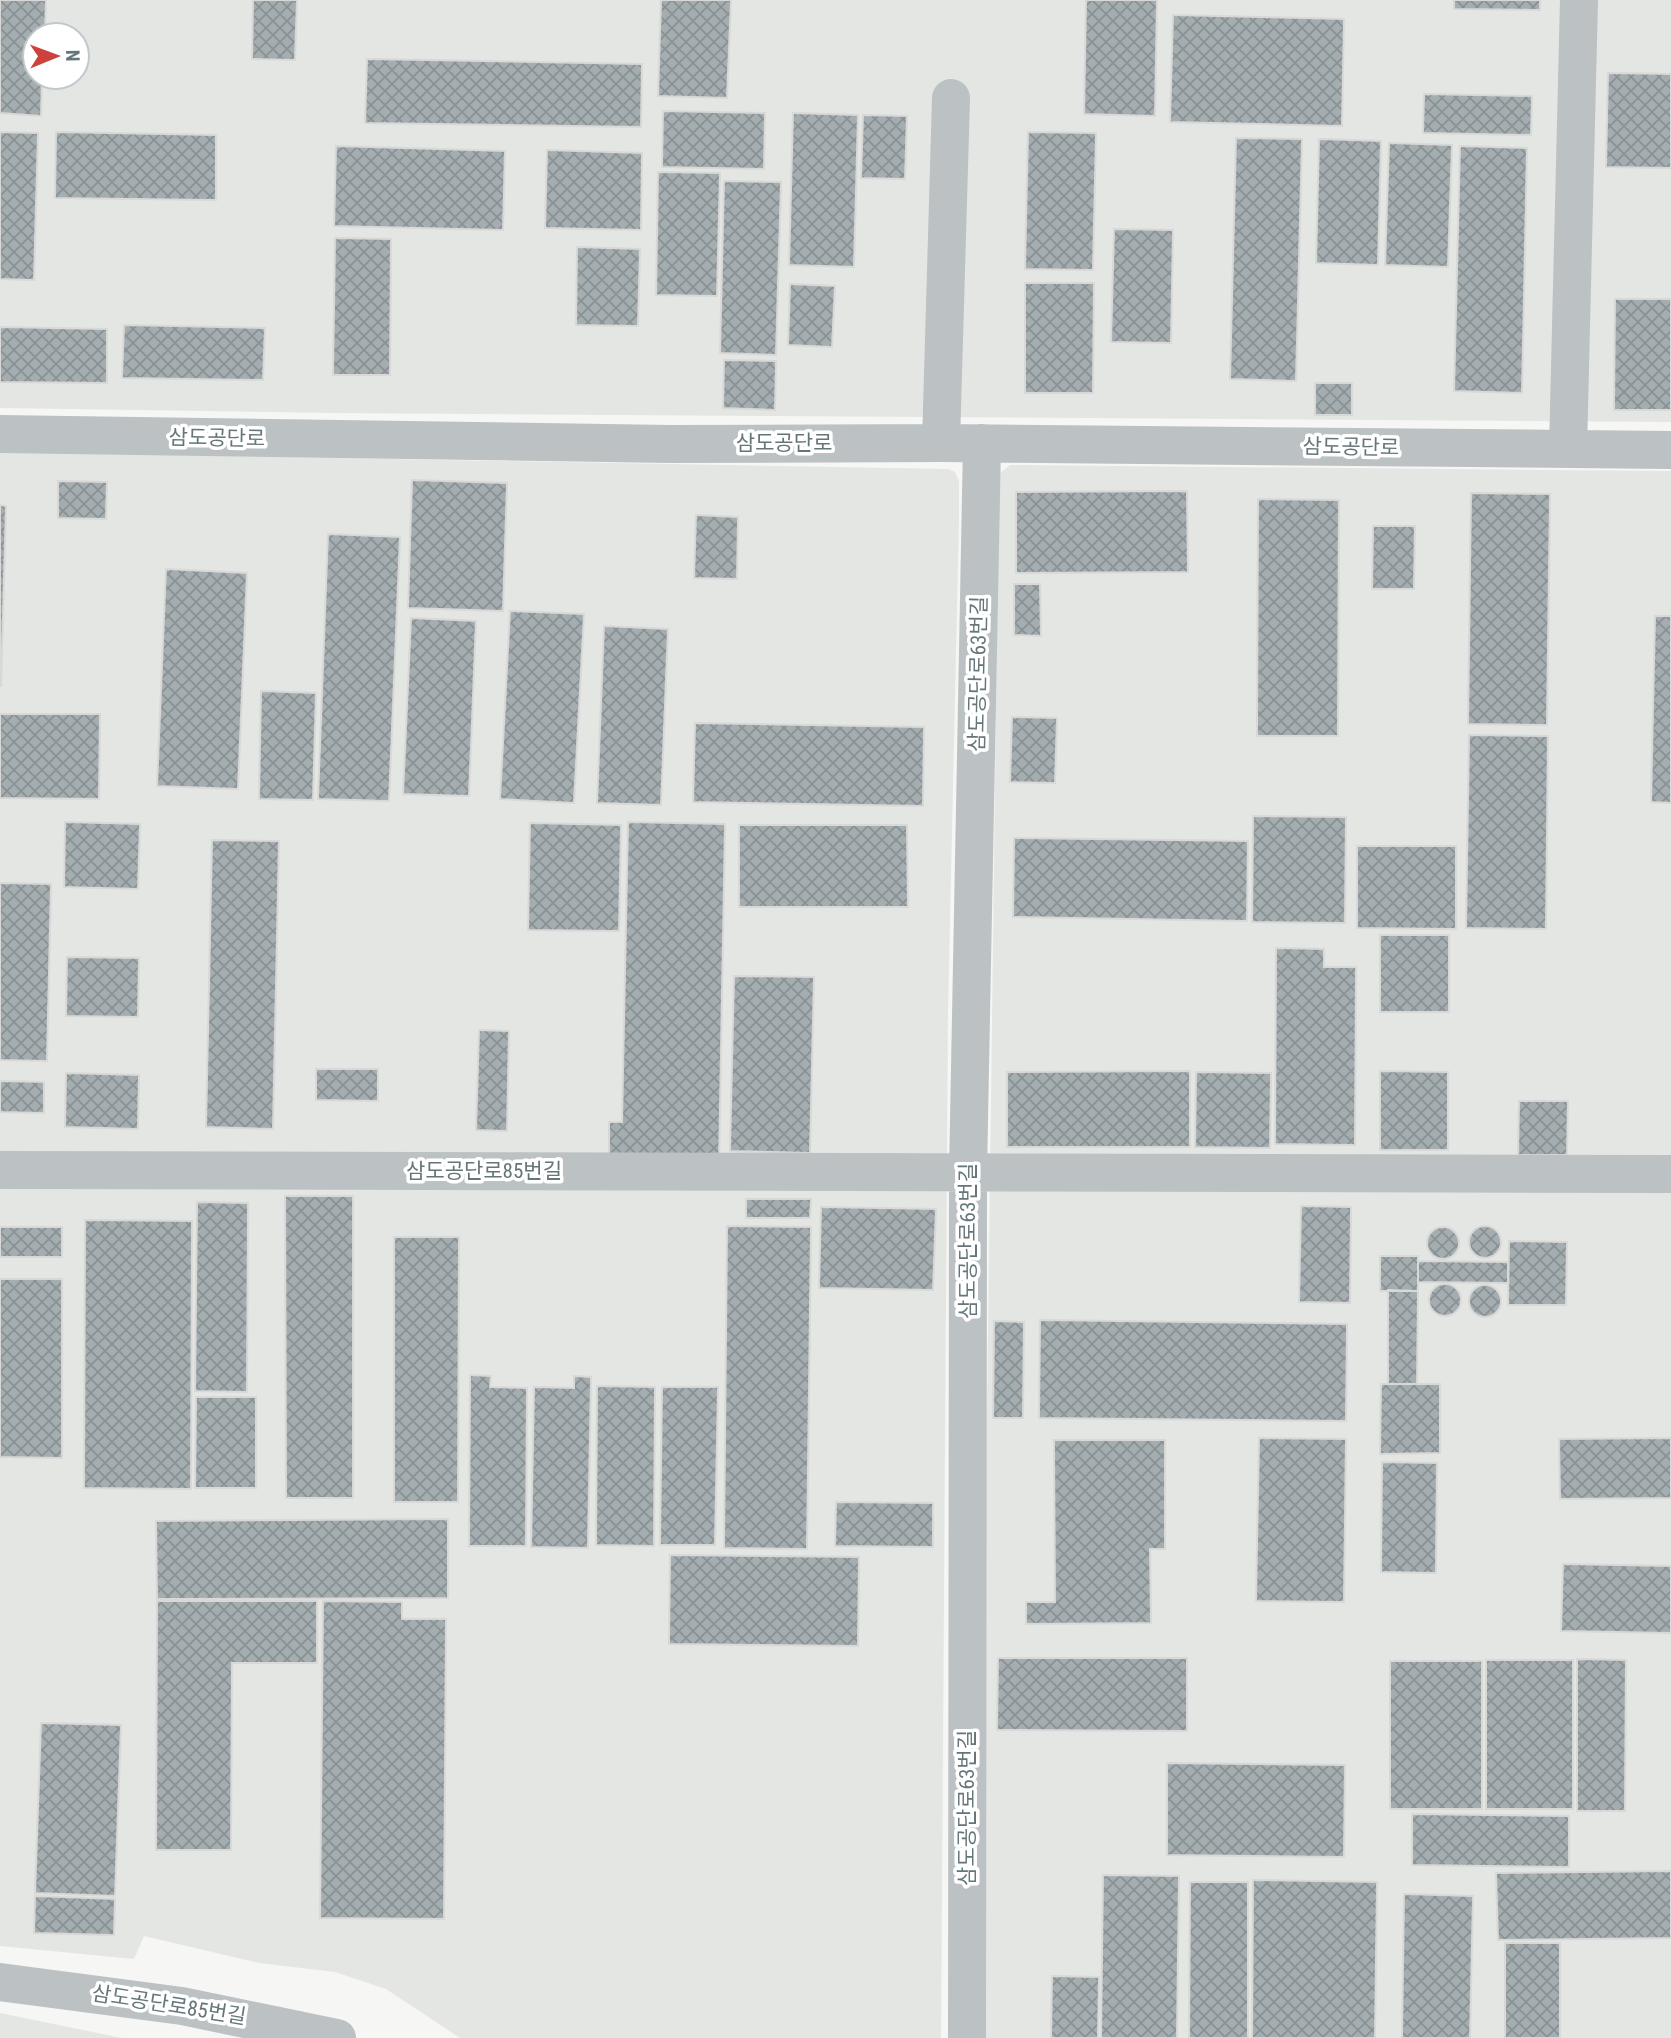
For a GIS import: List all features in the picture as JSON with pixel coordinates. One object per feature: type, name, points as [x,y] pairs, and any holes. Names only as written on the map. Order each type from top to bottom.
[{"type":"street","points":[[1568,449],[1579,0]]},
{"type":"street","points":[[941,443],[951,98]]},
{"type":"street","name":"삼도공단로","points":[[0,434],[671,444],[982,443],[1671,450]]},
{"type":"street","name":"삼도공단로63번길","points":[[967,2038],[968,1173],[982,443]]},
{"type":"street","name":"삼도공단로85번길","points":[[0,1170],[1671,1174]]},
{"type":"street","name":"삼도공단로85번길","points":[[0,1982],[182,2006],[337,2038]]},
{"type":"shaded area","points":[[0,0],[1671,0],[1671,422],[332,413],[0,408]]},
{"type":"shaded area","points":[[0,452],[948,469],[955,472],[959,481],[959,519],[948,1010],[941,2038],[460,2038],[386,1989],[335,1972],[259,1963],[144,1936],[134,1959],[0,1946]]},
{"type":"shaded area","points":[[1010,465],[1671,471],[1671,2038],[979,2038],[999,474]]},
{"type":"shaded area","points":[[0,2013],[122,2038],[0,2038]]},
{"type":"building","points":[[0,0],[46,0],[45,21],[21,21],[21,91],[42,91],[41,116],[0,113]]},
{"type":"building","points":[[253,0],[297,0],[295,60],[252,59]]},
{"type":"building","points":[[661,0],[731,0],[727,98],[658,96]]},
{"type":"building","points":[[1086,0],[1157,0],[1155,116],[1084,114]]},
{"type":"building","points":[[1454,0],[1540,0],[1540,10],[1454,9]]},
{"type":"building","points":[[1173,15],[1344,19],[1342,126],[1170,122]]},
{"type":"building","points":[[367,59],[642,64],[641,127],[365,123]]},
{"type":"building","points":[[1608,73],[1671,74],[1671,168],[1606,167]]},
{"type":"building","points":[[1424,94],[1532,96],[1531,135],[1423,133]]},
{"type":"building","points":[[663,111],[765,113],[764,169],[662,167]]},
{"type":"building","points":[[793,113],[858,115],[854,267],[789,265]]},
{"type":"building","points":[[863,115],[907,116],[905,179],[861,178]]},
{"type":"building","points":[[0,132],[38,133],[34,280],[0,279]]},
{"type":"building","points":[[56,132],[216,135],[216,200],[55,198]]},
{"type":"building","points":[[1028,132],[1096,133],[1093,270],[1025,269]]},
{"type":"building","points":[[1236,138],[1302,139],[1296,381],[1230,379]]},
{"type":"building","points":[[1319,139],[1381,141],[1378,265],[1316,263]]},
{"type":"building","points":[[1389,143],[1452,145],[1448,267],[1385,265]]},
{"type":"building","points":[[336,146],[505,151],[503,230],[334,226]]},
{"type":"building","points":[[1460,146],[1527,148],[1522,393],[1454,391]]},
{"type":"building","points":[[547,150],[642,153],[641,230],[545,228]]},
{"type":"building","points":[[658,172],[720,173],[717,296],[656,295]]},
{"type":"building","points":[[724,181],[781,182],[776,355],[720,353]]},
{"type":"building","points":[[1114,229],[1173,230],[1171,343],[1111,342]]},
{"type":"building","points":[[335,238],[391,239],[390,375],[333,375]]},
{"type":"building","points":[[577,247],[640,249],[638,326],[576,325]]},
{"type":"building","points":[[1025,283],[1094,283],[1093,393],[1025,393]]},
{"type":"building","points":[[790,284],[835,286],[832,347],[788,345]]},
{"type":"building","points":[[1615,299],[1671,299],[1671,410],[1614,410]]},
{"type":"building","points":[[124,325],[265,328],[263,380],[122,378]]},
{"type":"building","points":[[0,327],[107,329],[107,383],[0,382]]},
{"type":"building","points":[[724,360],[776,361],[775,410],[723,408]]},
{"type":"building","points":[[1315,383],[1352,383],[1352,415],[1315,415]]},
{"type":"building","points":[[412,480],[507,483],[503,611],[408,608]]},
{"type":"building","points":[[58,481],[107,482],[106,519],[58,518]]},
{"type":"building","points":[[1187,491],[1188,572],[1016,573],[1016,492]]},
{"type":"building","points":[[1471,493],[1550,494],[1547,725],[1468,724]]},
{"type":"building","points":[[1258,499],[1339,500],[1338,736],[1257,736]]},
{"type":"building","points":[[0,505],[6,506],[1,686],[0,686]]},
{"type":"building","points":[[696,515],[738,517],[737,579],[694,578]]},
{"type":"building","points":[[1373,526],[1415,526],[1414,589],[1372,589]]},
{"type":"building","points":[[328,534],[400,537],[389,801],[318,799]]},
{"type":"building","points":[[166,569],[247,573],[238,789],[157,786]]},
{"type":"building","points":[[1014,584],[1040,584],[1041,636],[1014,635]]},
{"type":"building","points":[[510,611],[584,614],[574,803],[500,799]]},
{"type":"building","points":[[1655,616],[1671,616],[1671,803],[1651,802]]},
{"type":"building","points":[[411,618],[476,621],[469,796],[403,794]]},
{"type":"building","points":[[604,626],[668,629],[661,805],[597,803]]},
{"type":"building","points":[[261,691],[316,693],[313,800],[259,799]]},
{"type":"building","points":[[0,714],[100,714],[99,799],[0,798]]},
{"type":"building","points":[[1012,717],[1057,718],[1055,783],[1010,782]]},
{"type":"building","points":[[695,723],[924,727],[923,806],[693,802]]},
{"type":"building","points":[[1469,735],[1548,736],[1546,929],[1466,928]]},
{"type":"building","points":[[1253,816],[1346,817],[1345,923],[1252,922]]},
{"type":"building","points":[[65,822],[140,824],[138,889],[64,887]]},
{"type":"building","points":[[628,822],[725,824],[719,1165],[609,1163],[609,1122],[622,1122]]},
{"type":"building","points":[[530,823],[621,825],[619,931],[528,930]]},
{"type":"building","points":[[739,825],[907,825],[908,907],[739,907]]},
{"type":"building","points":[[1014,838],[1248,841],[1247,921],[1013,917]]},
{"type":"building","points":[[212,840],[279,841],[273,1129],[206,1127]]},
{"type":"building","points":[[1357,846],[1456,846],[1456,929],[1357,928]]},
{"type":"building","points":[[0,883],[51,884],[47,1061],[0,1060]]},
{"type":"building","points":[[1380,935],[1449,935],[1449,1012],[1380,1012]]},
{"type":"building","points":[[1276,948],[1324,949],[1324,967],[1356,967],[1355,1145],[1275,1144]]},
{"type":"building","points":[[67,957],[139,958],[138,1017],[66,1016]]},
{"type":"building","points":[[734,976],[814,977],[810,1153],[730,1151]]},
{"type":"building","points":[[479,1030],[509,1031],[507,1131],[476,1130]]},
{"type":"building","points":[[316,1069],[378,1069],[378,1101],[316,1100]]},
{"type":"building","points":[[1190,1071],[1190,1147],[1007,1147],[1007,1072]]},
{"type":"building","points":[[1380,1071],[1448,1072],[1448,1150],[1380,1150]]},
{"type":"building","points":[[1196,1072],[1271,1073],[1270,1148],[1195,1147]]},
{"type":"building","points":[[66,1073],[139,1075],[138,1129],[65,1127]]},
{"type":"building","points":[[0,1081],[44,1082],[44,1113],[0,1112]]},
{"type":"building","points":[[1519,1101],[1568,1101],[1567,1155],[1518,1155]]},
{"type":"building","points":[[285,1196],[353,1196],[353,1498],[286,1498]]},
{"type":"building","points":[[746,1199],[811,1199],[810,1218],[746,1218]]},
{"type":"building","points":[[197,1202],[248,1203],[247,1392],[195,1391]]},
{"type":"building","points":[[1301,1206],[1351,1207],[1350,1303],[1299,1302]]},
{"type":"building","points":[[821,1207],[936,1209],[933,1290],[819,1288]]},
{"type":"building","points":[[85,1220],[192,1221],[191,1489],[84,1488]]},
{"type":"building","points":[[727,1226],[811,1227],[807,1549],[724,1548]]},
{"type":"building","points":[[1485,1226],[1496,1231],[1501,1242],[1496,1253],[1485,1258],[1474,1253],[1469,1242],[1474,1231]]},
{"type":"building","points":[[0,1227],[62,1227],[62,1257],[0,1257]]},
{"type":"building","points":[[1443,1227],[1454,1232],[1459,1243],[1454,1254],[1443,1259],[1432,1254],[1427,1243],[1432,1232]]},
{"type":"building","points":[[394,1237],[459,1237],[458,1502],[394,1502]]},
{"type":"building","points":[[1509,1241],[1567,1242],[1566,1305],[1508,1305]]},
{"type":"building","points":[[1380,1256],[1418,1256],[1418,1291],[1380,1291]]},
{"type":"building","points":[[1418,1261],[1508,1262],[1508,1283],[1418,1282]]},
{"type":"building","points":[[0,1279],[62,1279],[62,1458],[0,1457]]},
{"type":"building","points":[[1445,1284],[1456,1289],[1461,1300],[1456,1311],[1445,1316],[1434,1311],[1429,1300],[1434,1289]]},
{"type":"building","points":[[1485,1285],[1496,1290],[1501,1301],[1496,1312],[1485,1317],[1474,1312],[1469,1301],[1474,1290]]},
{"type":"building","points":[[1388,1290],[1418,1291],[1417,1384],[1388,1384]]},
{"type":"building","points":[[1040,1320],[1347,1324],[1346,1421],[1039,1418]]},
{"type":"building","points":[[994,1321],[1024,1322],[1023,1418],[993,1418]]},
{"type":"building","points":[[470,1375],[491,1376],[490,1387],[527,1388],[526,1546],[469,1546]]},
{"type":"building","points":[[574,1376],[591,1377],[588,1548],[531,1547],[534,1387],[574,1388]]},
{"type":"building","points":[[1381,1384],[1440,1384],[1440,1453],[1380,1454]]},
{"type":"building","points":[[597,1386],[655,1387],[654,1546],[596,1545]]},
{"type":"building","points":[[662,1387],[718,1387],[715,1545],[660,1545]]},
{"type":"building","points":[[196,1397],[256,1397],[256,1488],[195,1488]]},
{"type":"building","points":[[1259,1438],[1346,1439],[1344,1602],[1256,1601]]},
{"type":"building","points":[[1671,1438],[1671,1498],[1560,1499],[1559,1439]]},
{"type":"building","points":[[1054,1440],[1165,1440],[1165,1549],[1150,1549],[1151,1623],[1026,1624],[1026,1602],[1055,1602]]},
{"type":"building","points":[[1382,1462],[1437,1463],[1436,1573],[1381,1572]]},
{"type":"building","points":[[836,1502],[933,1503],[933,1547],[835,1546]]},
{"type":"building","points":[[448,1519],[448,1598],[157,1599],[156,1521]]},
{"type":"building","points":[[670,1555],[859,1557],[858,1646],[669,1644]]},
{"type":"building","points":[[1563,1564],[1671,1566],[1671,1633],[1561,1631]]},
{"type":"building","points":[[157,1601],[317,1601],[317,1663],[232,1663],[231,1850],[156,1850]]},
{"type":"building","points":[[323,1601],[402,1602],[402,1619],[446,1619],[444,1919],[320,1918]]},
{"type":"building","points":[[998,1658],[1187,1658],[1187,1731],[997,1730]]},
{"type":"building","points":[[1577,1659],[1626,1660],[1625,1811],[1577,1811]]},
{"type":"building","points":[[1486,1660],[1573,1660],[1573,1809],[1486,1809]]},
{"type":"building","points":[[1390,1661],[1482,1661],[1482,1809],[1390,1809]]},
{"type":"building","points":[[41,1723],[121,1725],[115,1896],[35,1893]]},
{"type":"building","points":[[1167,1763],[1345,1765],[1344,1857],[1167,1855]]},
{"type":"building","points":[[1412,1814],[1569,1816],[1569,1867],[1412,1865]]},
{"type":"building","points":[[1671,1871],[1671,1938],[1498,1940],[1496,1873]]},
{"type":"building","points":[[1103,1875],[1179,1876],[1177,2038],[1101,2038]]},
{"type":"building","points":[[1253,1880],[1377,1882],[1375,2038],[1252,2038]]},
{"type":"building","points":[[1190,1882],[1248,1882],[1248,2038],[1189,2038]]},
{"type":"building","points":[[1404,1894],[1473,1896],[1470,2038],[1402,2038]]},
{"type":"building","points":[[35,1896],[115,1899],[114,1935],[34,1933]]},
{"type":"building","points":[[1505,1943],[1560,1943],[1560,2038],[1505,2038]]},
{"type":"building","points":[[1052,1976],[1099,1977],[1098,2038],[1051,2038]]}]
